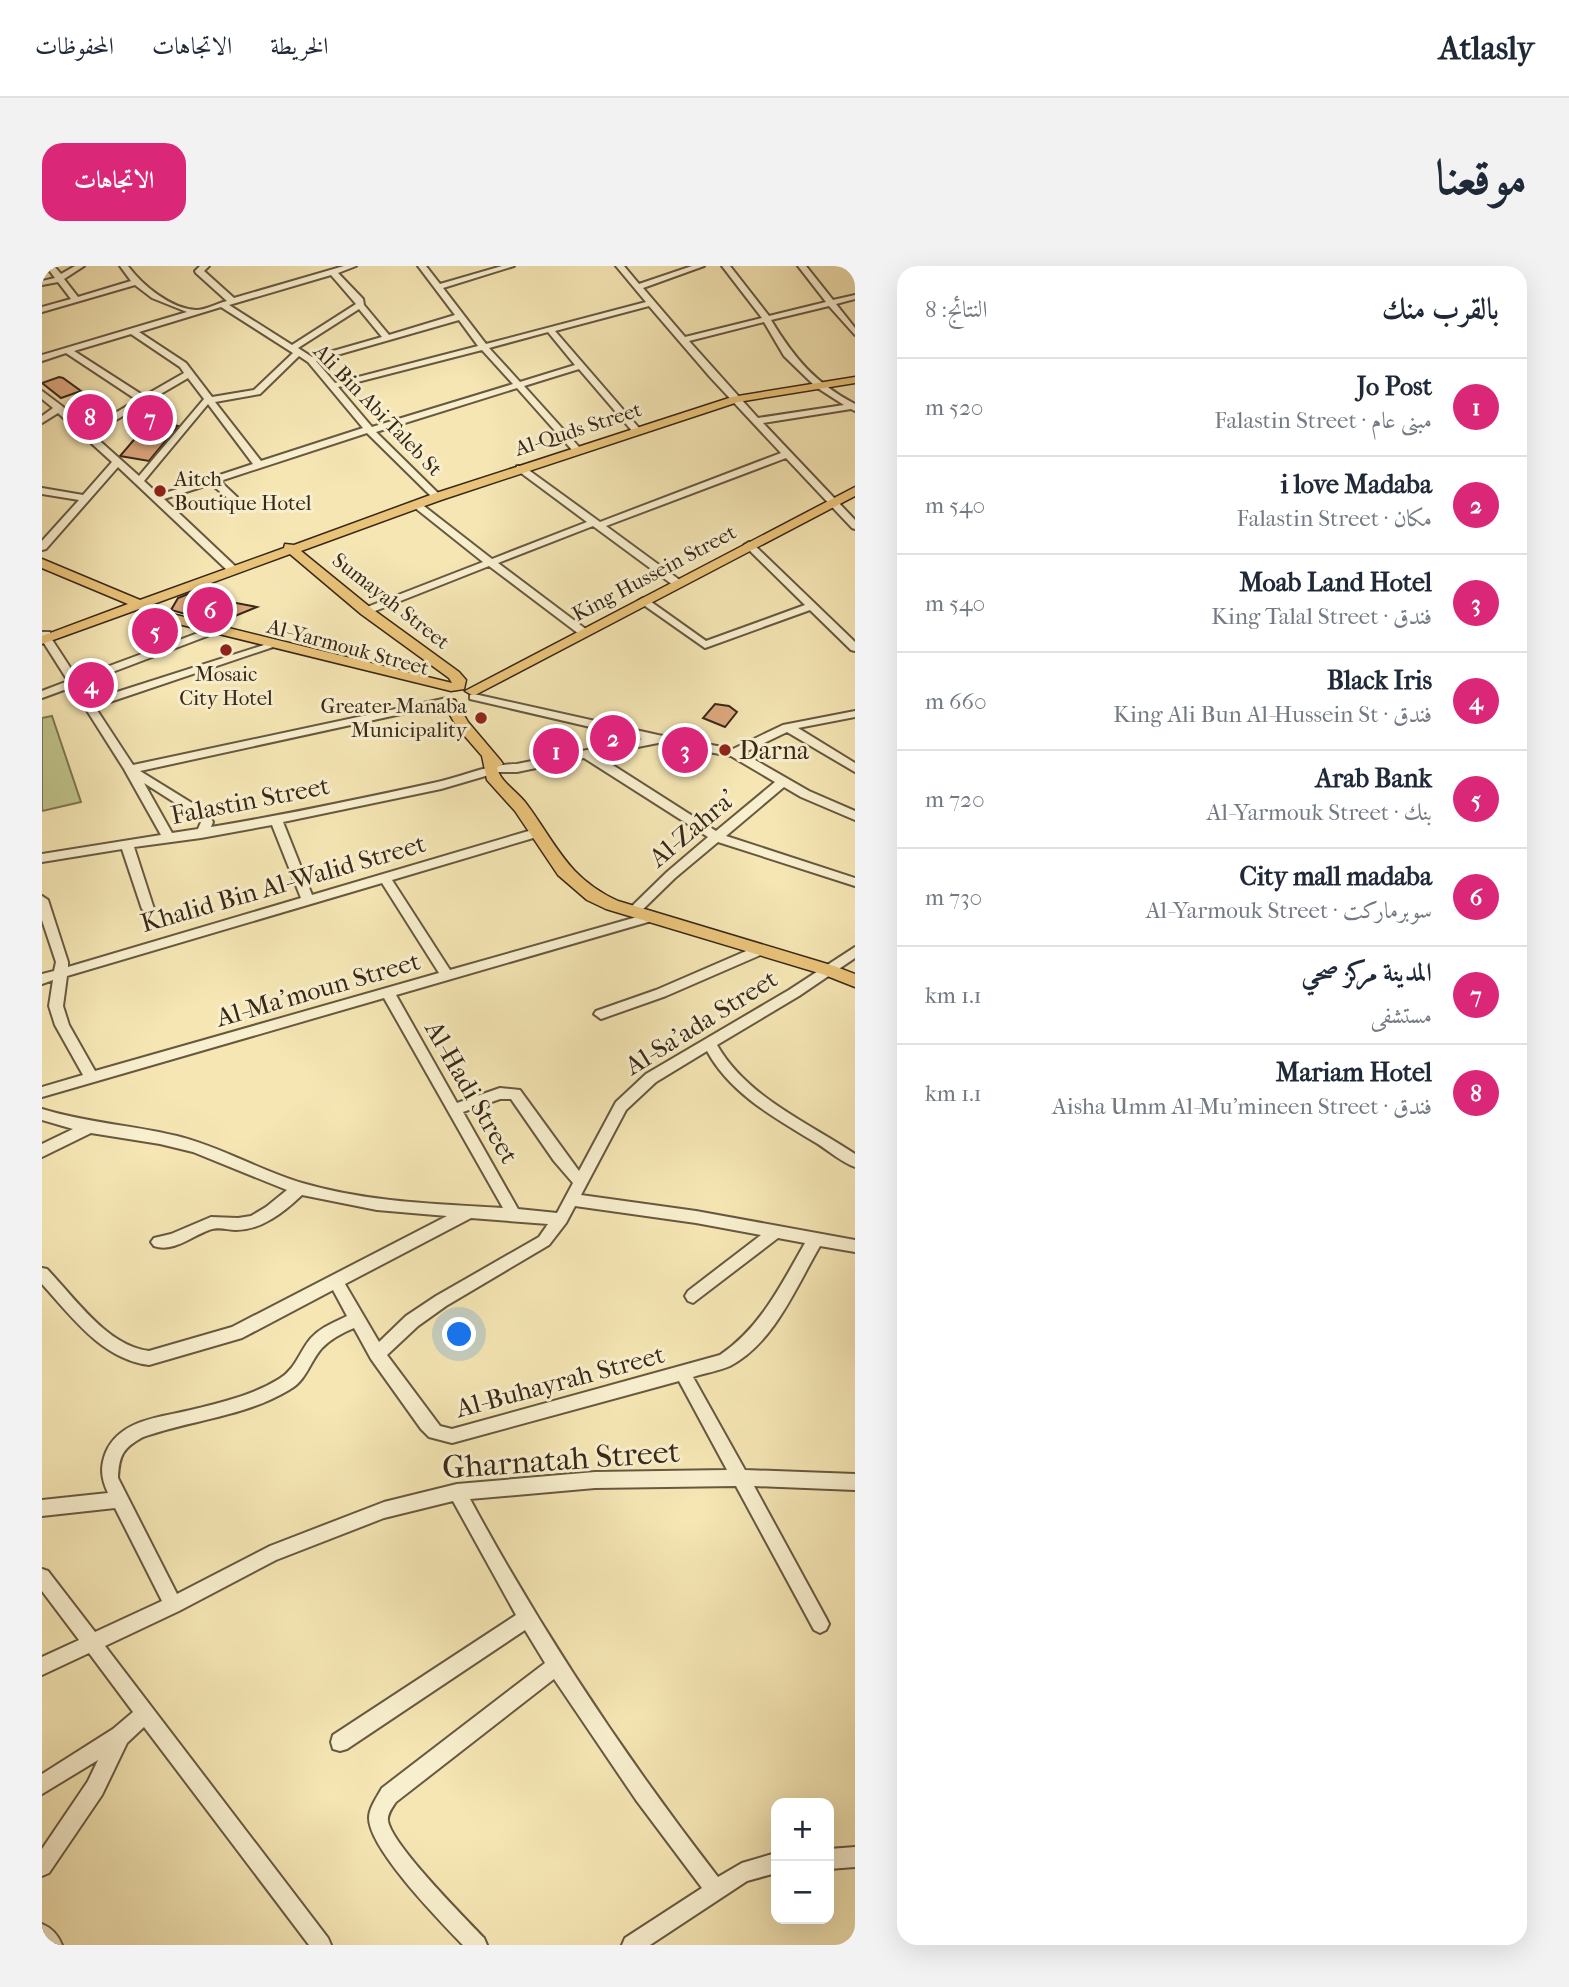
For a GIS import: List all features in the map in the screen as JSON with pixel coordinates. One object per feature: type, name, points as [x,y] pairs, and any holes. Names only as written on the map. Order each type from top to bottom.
[{"type":"main road","name":"Al-Quds Street","points":[[44,637],[99,616],[132,608],[223,572],[520,468],[736,396],[855,380]]},
{"type":"main road","name":"King Hussein Street","points":[[457,695],[855,491]]},
{"type":"main road","name":"Sumayah Street","points":[[291,549],[366,611],[459,680],[457,695],[496,773],[570,881],[580,890],[633,912],[828,970],[855,981]]},
{"type":"main road","points":[[42,563],[132,608]]},
{"type":"main road","points":[[42,572],[107,594],[163,594],[163,616]]},
{"type":"main road","points":[[99,616],[107,594]]},
{"type":"main road","name":"Al-Yarmouk Street","points":[[132,608],[457,695]]},
{"type":"main road","name":"Al-Yarmouk Street","points":[[132,608],[206,632],[457,695]]},
{"type":"street","points":[[50,266],[76,299]]},
{"type":"street","points":[[42,283],[59,279],[80,266]]},
{"type":"street","points":[[124,266],[135,282],[149,295],[196,312]]},
{"type":"street","points":[[205,266],[199,271],[232,301]]},
{"type":"street","points":[[306,266],[317,276]]},
{"type":"street","points":[[42,358],[352,266]]},
{"type":"street","points":[[422,266],[459,317],[576,449]]},
{"type":"street","points":[[439,287],[510,266]]},
{"type":"street","points":[[620,266],[713,375],[736,396],[755,420],[855,526]]},
{"type":"street","points":[[638,287],[700,266]]},
{"type":"street","points":[[726,266],[766,318],[788,354],[820,385],[854,407]]},
{"type":"street","points":[[802,266],[855,333]]},
{"type":"street","points":[[334,272],[387,337]]},
{"type":"street","points":[[42,310],[135,282]]},
{"type":"street","points":[[683,340],[855,297]]},
{"type":"street","points":[[334,386],[650,303]]},
{"type":"street","name":"Ali Bin Abi Taleb St","points":[[221,304],[311,360],[370,430],[437,497]]},
{"type":"street","points":[[139,481],[208,400],[257,392],[296,350],[360,305]]},
{"type":"street","points":[[311,360],[459,317]]},
{"type":"street","points":[[549,329],[636,430]]},
{"type":"street","points":[[132,331],[175,358],[258,464]]},
{"type":"street","points":[[67,350],[143,400]]},
{"type":"street","points":[[158,498],[258,464],[580,366]]},
{"type":"street","points":[[88,433],[188,374]]},
{"type":"street","points":[[42,394],[158,498],[223,572]]},
{"type":"street","points":[[755,420],[854,407]]},
{"type":"street","points":[[42,420],[59,408]]},
{"type":"street","points":[[366,611],[487,561],[597,524],[787,454]]},
{"type":"street","points":[[42,547],[118,461]]},
{"type":"street","points":[[520,468],[677,583]]},
{"type":"street","points":[[213,480],[234,499]]},
{"type":"street","points":[[42,491],[86,498]]},
{"type":"street","points":[[834,502],[855,511]]},
{"type":"street","points":[[417,505],[583,632]]},
{"type":"street","points":[[749,545],[855,648]]},
{"type":"street","points":[[643,601],[705,645],[810,607]]},
{"type":"street","points":[[42,695],[206,632]]},
{"type":"street","points":[[44,637],[130,769],[169,839]]},
{"type":"street","points":[[89,705],[268,647]]},
{"type":"street","points":[[130,769],[457,695],[734,753],[805,794],[855,816]]},
{"type":"street","points":[[734,753],[787,727],[855,714]]},
{"type":"street","points":[[590,723],[604,738],[589,753],[717,837],[855,882]]},
{"type":"street","points":[[787,727],[855,768]]},
{"type":"street","name":"Falastin Street","points":[[42,858],[276,820],[658,739]]},
{"type":"street","points":[[130,769],[204,816],[207,822],[201,834]]},
{"type":"street","name":"Al-Zahra'","points":[[633,912],[783,781]]},
{"type":"street","points":[[276,820],[308,899]]},
{"type":"street","name":"Khalid Bin Al-Walid Street","points":[[42,979],[536,833]]},
{"type":"street","points":[[127,845],[148,909]]},
{"type":"street","points":[[384,877],[447,975]]},
{"type":"street","points":[[42,900],[60,952],[62,973],[57,991],[59,1016],[92,1078]]},
{"type":"street","points":[[607,929],[617,916],[612,905]]},
{"type":"street","name":"Al-Ma'moun Street","points":[[42,1093],[651,917]]},
{"type":"street","points":[[601,1014],[661,993],[760,950]]},
{"type":"street","name":"Al-Sa'ada Street","points":[[377,1354],[412,1321],[441,1301],[544,1241],[572,1200],[610,1123],[633,1092],[651,1078],[855,951]]},
{"type":"street","name":"Al-Hadi Street","points":[[388,993],[514,1215]]},
{"type":"street","points":[[709,1044],[720,1065],[742,1084],[855,1161]]},
{"type":"street","points":[[454,1110],[494,1094],[515,1094],[580,1182]]},
{"type":"street","points":[[42,1114],[64,1122],[192,1146],[299,1188],[368,1201],[561,1219]]},
{"type":"street","points":[[42,1151],[92,1127]]},
{"type":"street","points":[[159,1242],[171,1240],[214,1222],[241,1224],[255,1220],[270,1213],[299,1188]]},
{"type":"street","points":[[572,1200],[696,1217],[855,1246]]},
{"type":"street","points":[[42,1275],[118,1350],[140,1359],[236,1333],[337,1283],[470,1211]]},
{"type":"street","points":[[693,1296],[775,1233]]},
{"type":"street","name":"Al-Buhayrah Street","points":[[337,1283],[377,1354],[427,1424],[435,1432],[452,1436],[724,1361],[747,1345],[770,1315],[814,1240]]},
{"type":"street","points":[[173,1605],[110,1479],[109,1467],[116,1448],[127,1437],[151,1426],[197,1416],[271,1391],[293,1379],[319,1341],[356,1318]]},
{"type":"street","points":[[684,1373],[820,1624]]},
{"type":"street","name":"Gharnatah Street","points":[[42,1666],[173,1605],[270,1554],[384,1510],[457,1492],[595,1480],[739,1478],[855,1482]]},
{"type":"street","points":[[457,1492],[525,1619],[654,1812],[715,1889]]},
{"type":"street","points":[[42,1508],[121,1499]]},
{"type":"street","points":[[42,1577],[321,1945]]},
{"type":"street","points":[[340,1742],[525,1619]]},
{"type":"street","points":[[477,1945],[439,1904],[384,1835],[378,1822],[379,1811],[389,1795],[556,1665]]},
{"type":"street","points":[[42,1785],[120,1736],[145,1714]]},
{"type":"street","points":[[42,1866],[95,1788],[120,1736]]},
{"type":"street","points":[[834,1859],[855,1857]]},
{"type":"street","points":[[632,1945],[742,1873],[771,1864]]},
{"type":"street","points":[[42,1934],[52,1945]]},
{"type":"green space","points":[[52,716],[81,802],[42,811],[42,718]]},
{"type":"building","points":[[59,377],[81,391],[61,398],[42,383]]},
{"type":"building","points":[[150,421],[178,426],[149,461],[120,456]]},
{"type":"building","points":[[188,594],[257,607],[218,623],[171,610],[178,598]]},
{"type":"building","points":[[146,622],[176,626],[165,639],[137,632]]},
{"type":"building","points":[[715,704],[729,706],[737,712],[725,727],[703,718]]},
{"type":"place","name":"Mariam Hotel","points":[[90,417]]},
{"type":"place","name":"المدينة مركز صحي","points":[[150,418]]},
{"type":"place","name":"Aitch Boutique Hotel","points":[[160,491]]},
{"type":"place","name":"City mall madaba","points":[[210,610]]},
{"type":"place","name":"Arab Bank","points":[[155,631]]},
{"type":"place","name":"Mosaic City Hotel","points":[[226,650]]},
{"type":"place","name":"Black Iris","points":[[91,685]]},
{"type":"place","name":"Greater Manaba Municipality","points":[[481,718]]},
{"type":"place","name":"i love Madaba","points":[[613,738]]},
{"type":"place","name":"Moab Land Hotel","points":[[685,750]]},
{"type":"place","name":"Darna","points":[[725,750]]},
{"type":"place","name":"Jo Post","points":[[556,751]]}]
